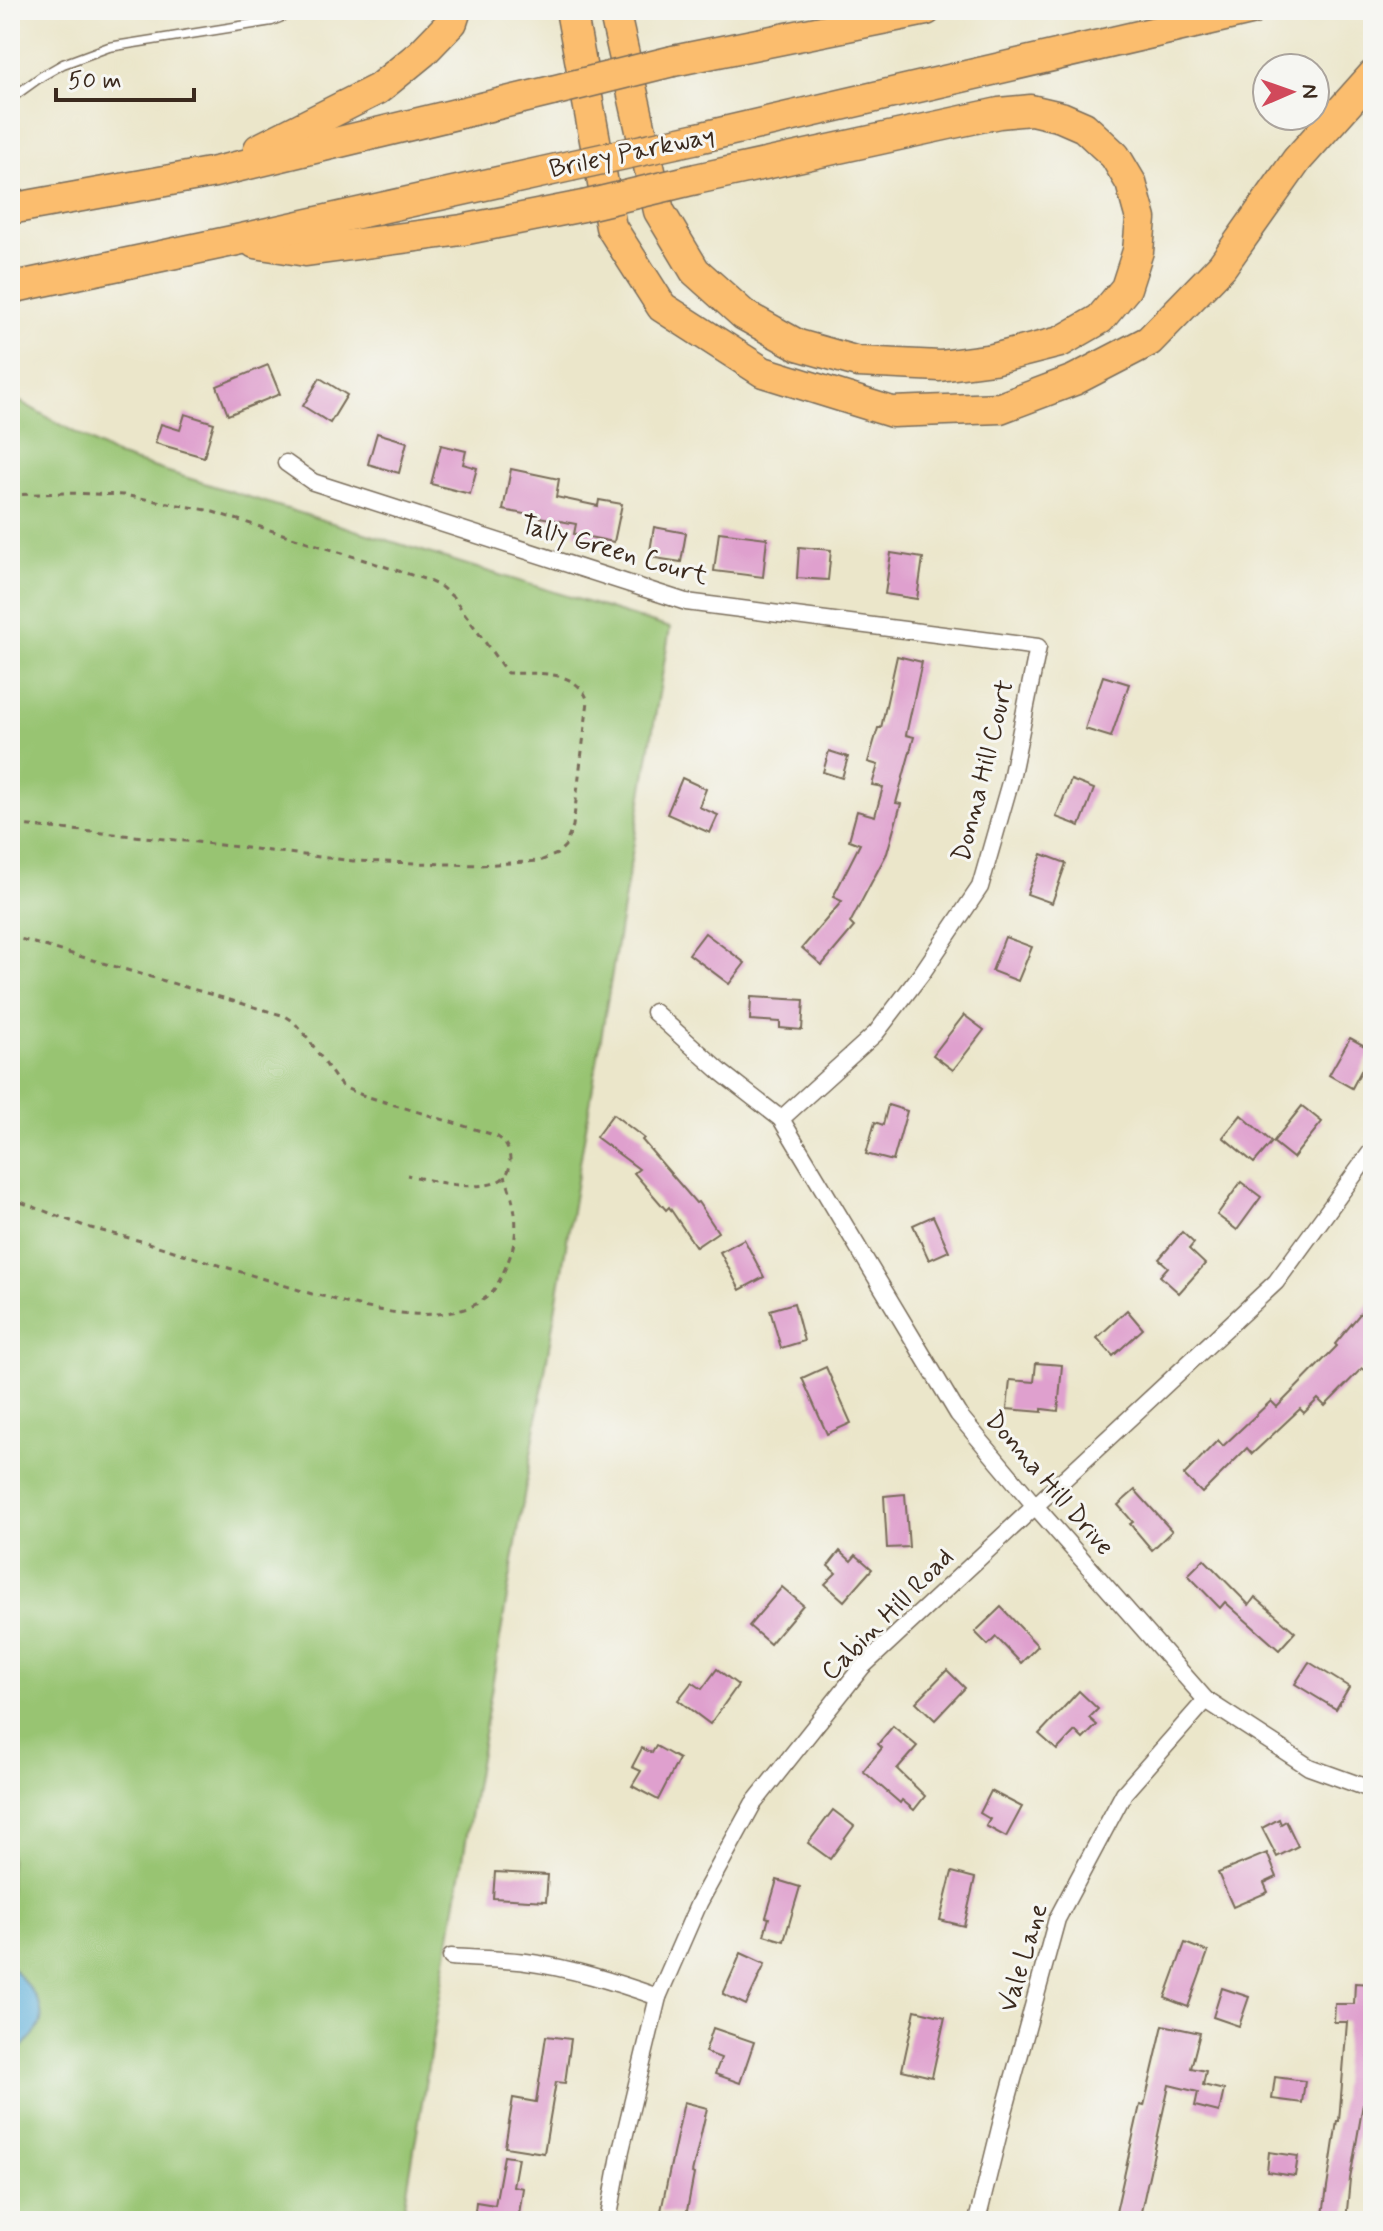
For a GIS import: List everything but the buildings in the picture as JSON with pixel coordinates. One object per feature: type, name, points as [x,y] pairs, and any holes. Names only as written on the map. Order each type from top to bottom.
[{"type":"highway","points":[[215,172],[378,89],[422,53],[452,22],[456,10]]},
{"type":"highway","points":[[571,10],[611,227],[662,307],[763,372],[892,412],[1000,408],[1074,380],[1149,341],[1222,266],[1297,160],[1373,75]]},
{"type":"highway","points":[[237,240],[306,251],[462,230],[583,206],[696,179],[999,113],[1031,110],[1061,117],[1084,127],[1115,156],[1131,183],[1141,219],[1138,251],[1126,288],[1100,319],[1060,342],[993,359],[940,366],[858,362],[798,345],[744,315],[695,271],[659,211],[614,10]]},
{"type":"highway","points":[[10,209],[215,172],[673,61],[926,10]]},
{"type":"highway","name":"Briley Parkway","points":[[10,288],[698,138],[1251,10]]},
{"type":"street","name":"Tally Green Court","points":[[286,463],[313,482],[686,602],[990,641]]},
{"type":"street","name":"Donna Hill Court","points":[[781,1119],[876,1033],[922,973],[980,887],[1011,779],[1038,647],[990,641]]},
{"type":"street","name":"Donna Hill Drive","points":[[654,1012],[722,1073],[781,1119],[958,1414],[1206,1700],[1309,1767],[1373,1790]]},
{"type":"street","name":"Cabin Hill Road","points":[[608,2221],[621,2150],[658,1997],[699,1903],[753,1804],[862,1667],[1276,1282],[1373,1149]]},
{"type":"street","name":"Vale Lane","points":[[977,2221],[1057,1919],[1124,1793],[1206,1700]]},
{"type":"street","points":[[451,1957],[525,1962],[560,1968],[658,1997]]},
{"type":"lane","points":[[10,99],[63,64],[109,47],[272,21],[300,10]]},
{"type":"path","points":[[10,495],[123,495],[193,507],[424,579],[440,586],[453,597],[507,673],[527,672],[573,681],[588,701],[573,826],[565,846],[557,854],[540,861],[480,865],[353,861],[10,824]]},
{"type":"path","points":[[10,936],[285,1016],[307,1037],[343,1087],[501,1138],[509,1150],[510,1164],[505,1176],[514,1203],[516,1223],[512,1251],[500,1280],[490,1294],[460,1310],[434,1314],[388,1312],[312,1294],[87,1227],[10,1198]]},
{"type":"path","points":[[407,1175],[478,1187],[505,1176]]},
{"type":"path","points":[[59,2221],[71,2221]]},
{"type":"green space","points":[[10,396],[117,456],[670,628],[402,2221],[10,2221]]},
{"type":"water","points":[[10,1965],[39,2004],[41,2022],[34,2034],[10,2057]]}]
